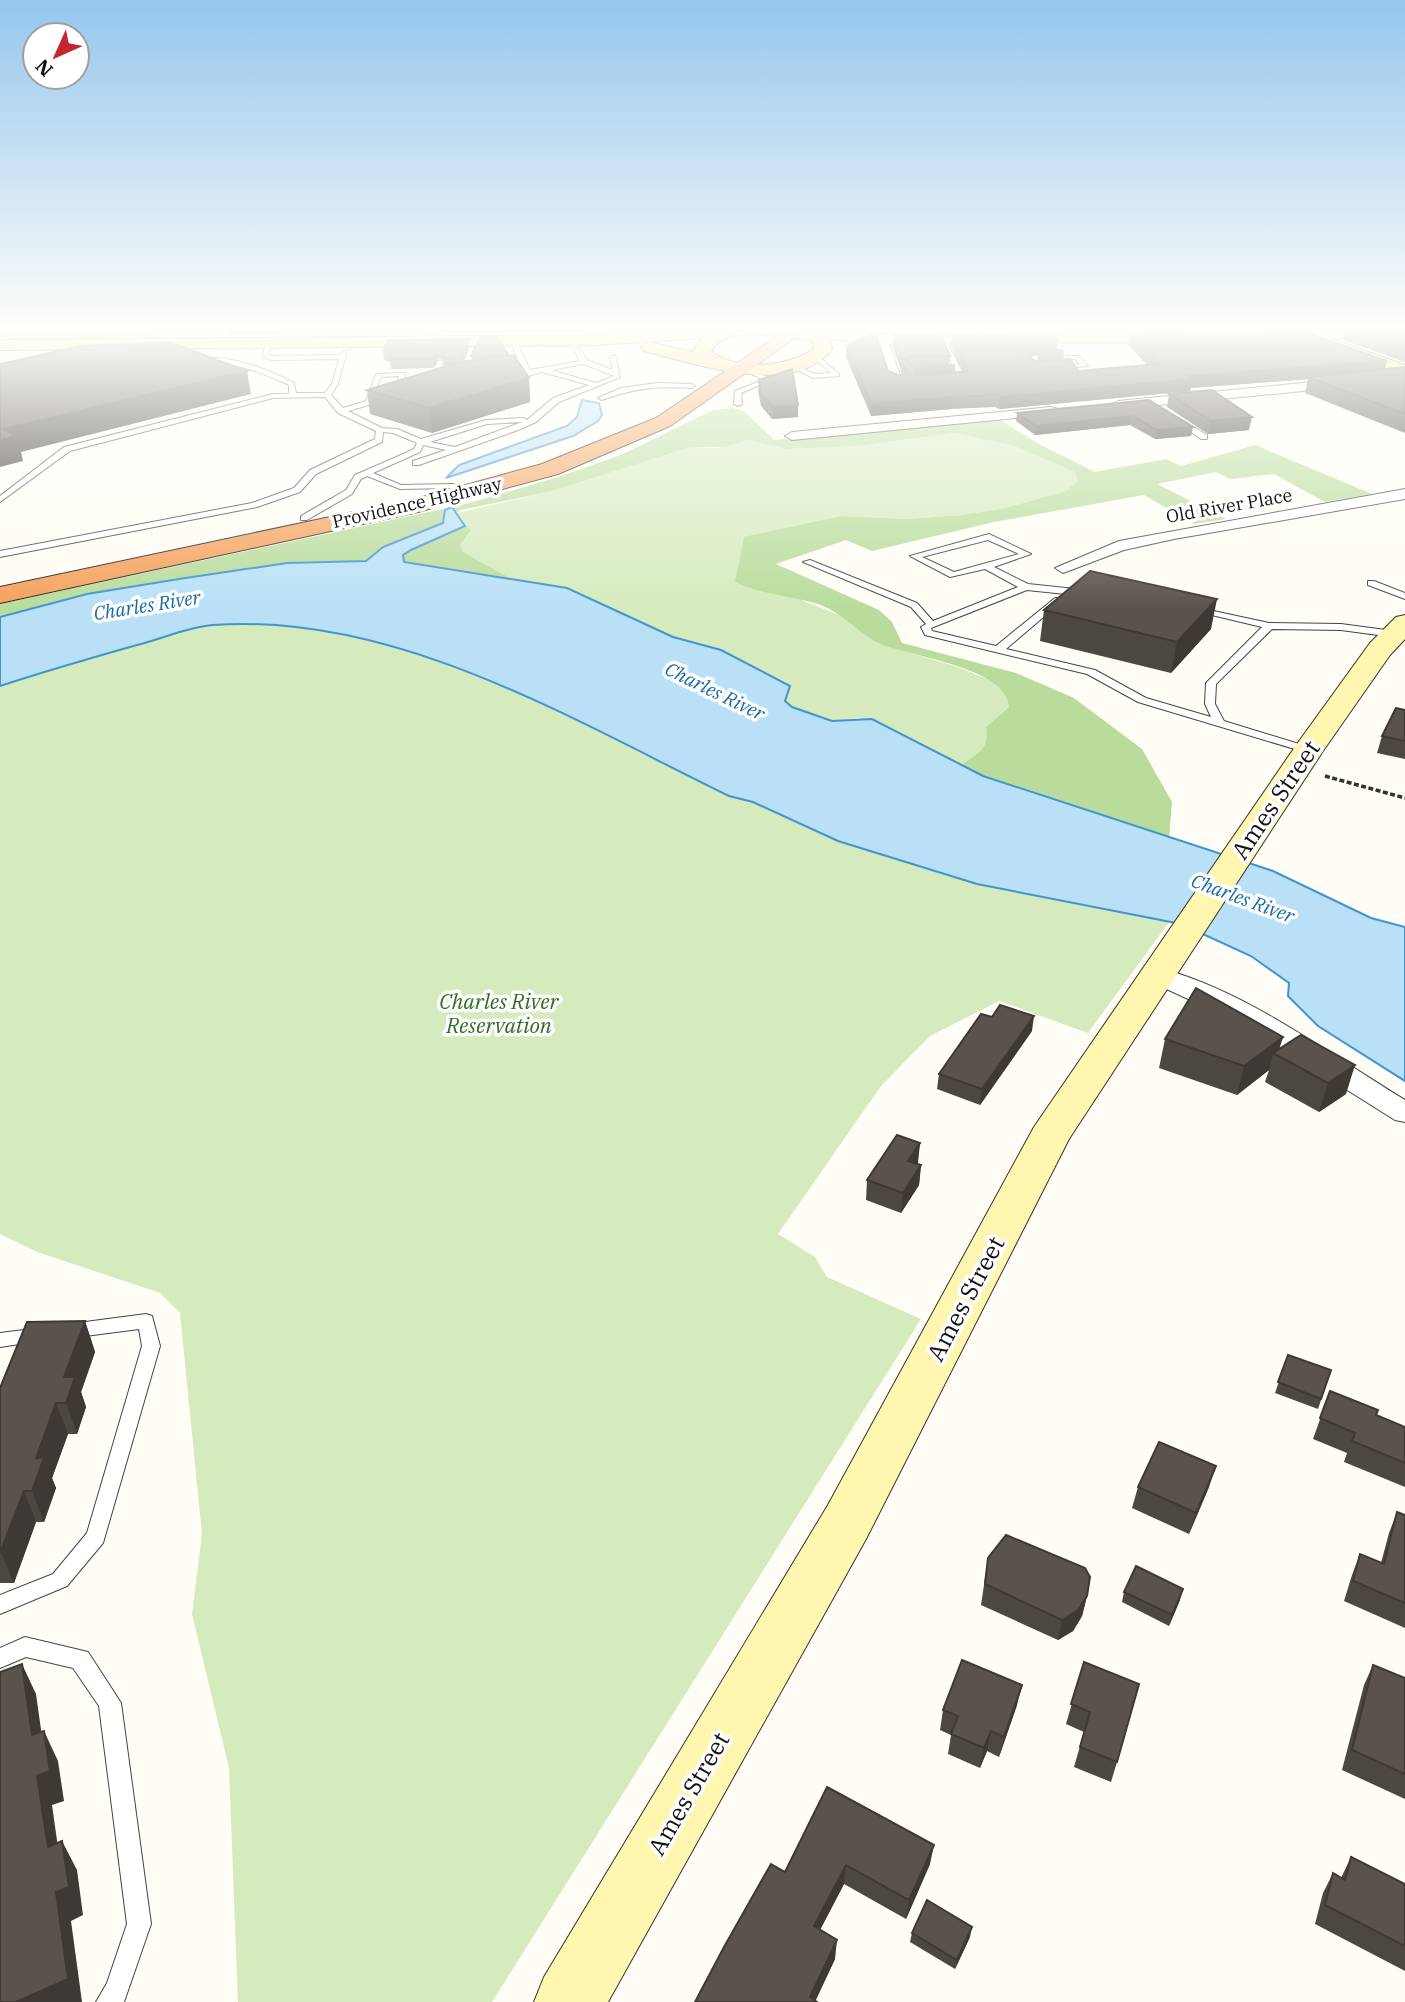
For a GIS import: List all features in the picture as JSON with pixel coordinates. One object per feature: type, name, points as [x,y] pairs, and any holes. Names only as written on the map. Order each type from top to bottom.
[{"type":"highway","name":"Providence Highway","points":[[0,581],[451,486],[515,468],[590,441],[633,421]]},
{"type":"highway","name":"Providence Highway","points":[[0,595],[418,505],[526,476],[662,421]]},
{"type":"street","points":[[792,436],[947,421]]},
{"type":"street","name":"Old River Place","points":[[1063,568],[1119,546],[1174,534],[1405,494]]},
{"type":"street","name":"Ames Street","points":[[569,2002],[846,1521],[1005,1226],[1049,1137],[1302,759],[1402,620]]},
{"type":"street","points":[[1169,957],[1193,988],[1405,1113]]},
{"type":"lane","points":[[0,500],[67,449],[180,421]]},
{"type":"lane","points":[[362,421],[380,430],[455,449]]},
{"type":"lane","points":[[304,518],[349,492],[358,477],[417,450],[421,442],[486,422],[499,421]]},
{"type":"lane","points":[[416,463],[529,421]]},
{"type":"lane","points":[[1180,421],[1204,437]]},
{"type":"lane","points":[[0,554],[280,498],[296,490],[320,468],[374,444],[379,440],[380,430]]},
{"type":"lane","points":[[366,473],[400,487],[451,486]]},
{"type":"lane","points":[[986,566],[1027,554],[989,537],[914,556],[953,575],[986,566],[1026,587]]},
{"type":"lane","points":[[807,562],[914,605],[932,624]]},
{"type":"lane","points":[[1371,583],[1402,620]]},
{"type":"lane","points":[[1097,593],[1041,586],[1026,587],[926,627],[928,633],[1091,672],[1142,700],[1220,725],[1302,759]]},
{"type":"lane","points":[[997,651],[1069,591]]},
{"type":"lane","points":[[1182,605],[1269,626],[1341,627],[1402,620]]},
{"type":"lane","points":[[1220,725],[1210,704],[1211,683],[1269,626]]},
{"type":"lane","points":[[0,1340],[146,1321],[152,1346],[96,1537],[60,1580],[0,1605]]},
{"type":"lane","points":[[0,1658],[25,1647],[80,1658],[110,1703],[139,1924],[117,1990],[109,2002]]},
{"type":"path","points":[[1302,759],[1405,799]]},
{"type":"green space","points":[[690,421],[755,421],[774,440],[973,421],[1003,421],[1039,444],[1095,472],[1166,459],[1181,466],[1255,445],[1372,494],[1325,502],[1274,474],[1230,479],[1216,472],[1157,484],[1226,519],[1194,524],[1144,495],[994,522],[872,551],[846,540],[776,564],[879,610],[892,622],[902,643],[1016,673],[1074,698],[1142,749],[1172,802],[1169,839],[1154,847],[179,579],[87,594],[0,617],[0,604],[466,504],[621,455]],"holes":[[[954,433],[1015,446],[1075,472],[1078,481],[1066,491],[1005,508],[962,515],[907,519],[841,516],[744,537],[735,582],[755,590],[828,608],[881,644],[976,673],[993,683],[1004,694],[1009,707],[986,727],[986,740],[982,749],[963,764],[872,719],[832,721],[792,707],[785,701],[790,686],[721,650],[673,637],[567,588],[510,578],[463,552],[460,545],[471,530],[453,514],[552,491],[691,447],[724,447],[747,440],[787,449],[858,446]]]},
{"type":"green space","points":[[954,433],[1015,446],[1076,472],[1078,482],[1066,491],[1005,508],[962,515],[907,519],[841,516],[747,536],[804,601],[847,618],[865,634],[897,649],[958,667],[1001,685],[1009,696],[1009,707],[986,727],[986,741],[982,750],[963,764],[858,718],[832,721],[792,707],[785,701],[789,686],[721,650],[673,637],[567,588],[510,578],[463,552],[460,545],[471,530],[453,514],[552,491],[691,447],[717,448],[747,440],[787,449],[858,446]]},
{"type":"green space","name":"Charles River Reservation","points":[[251,601],[1194,888],[1088,1033],[999,1001],[930,1036],[881,1086],[778,1234],[815,1257],[827,1277],[921,1319],[492,2002],[238,2002],[229,1768],[192,1614],[202,1534],[180,1313],[160,1293],[37,1252],[0,1234],[0,647]]},
{"type":"water","points":[[572,421],[597,421],[573,436],[446,478],[459,465],[567,426]]},
{"type":"water","name":"Charles River","points":[[452,507],[465,526],[411,550],[403,555],[404,562],[567,588],[673,637],[721,650],[790,686],[785,701],[792,707],[832,721],[872,719],[983,776],[1273,871],[1371,918],[1405,927],[1405,1081],[1318,1026],[1288,996],[1289,983],[1251,956],[1181,924],[977,884],[838,841],[753,802],[729,796],[544,705],[415,653],[348,635],[281,625],[213,625],[184,631],[0,686],[0,617],[87,594],[179,579],[287,563],[366,561],[383,547],[443,523],[445,510]]},
{"type":"building","points":[[0,421],[35,421],[3,429],[16,436],[0,440]]},
{"type":"building","points":[[1029,421],[1080,421],[1036,426]]},
{"type":"building","points":[[1142,421],[1184,421],[1193,427],[1157,430]]},
{"type":"building","points":[[1090,571],[1217,599],[1177,642],[1044,610]]},
{"type":"building","points":[[1396,708],[1405,710],[1405,741],[1382,736]]},
{"type":"building","points":[[1196,988],[1283,1037],[1244,1066],[1165,1039]]},
{"type":"building","points":[[1000,1005],[1034,1016],[982,1089],[939,1074],[981,1014],[992,1017]]},
{"type":"building","points":[[1301,1035],[1355,1065],[1328,1083],[1273,1053]]},
{"type":"building","points":[[897,1135],[920,1143],[908,1161],[921,1165],[903,1193],[867,1180]]},
{"type":"building","points":[[85,1321],[64,1377],[75,1377],[66,1403],[56,1403],[36,1458],[44,1457],[32,1491],[24,1491],[0,1553],[0,1388],[27,1322]]},
{"type":"building","points":[[1288,1355],[1331,1370],[1321,1399],[1278,1382]]},
{"type":"building","points":[[1330,1391],[1378,1410],[1376,1415],[1405,1427],[1405,1463],[1352,1441],[1355,1433],[1320,1418]]},
{"type":"building","points":[[1159,1442],[1216,1466],[1196,1513],[1138,1487]]},
{"type":"building","points":[[1397,1512],[1405,1515],[1405,1603],[1353,1581],[1360,1554],[1384,1564]]},
{"type":"building","points":[[1006,1535],[1085,1568],[1090,1577],[1087,1596],[1078,1610],[1062,1620],[985,1584],[988,1558]]},
{"type":"building","points":[[1136,1566],[1183,1589],[1172,1615],[1124,1592]]},
{"type":"building","points":[[962,1660],[1022,1685],[1004,1737],[991,1731],[984,1748],[951,1734],[958,1716],[943,1710]]},
{"type":"building","points":[[1084,1662],[1139,1684],[1117,1762],[1080,1747],[1090,1712],[1071,1704]]},
{"type":"building","points":[[22,1664],[32,1735],[44,1731],[50,1771],[37,1776],[48,1847],[62,1841],[69,1887],[56,1892],[68,1979],[16,2002],[0,2002],[0,1672]]},
{"type":"building","points":[[1373,1665],[1405,1678],[1405,1774],[1352,1750]]},
{"type":"building","points":[[827,1787],[934,1845],[909,1900],[846,1865],[814,1926],[837,1940],[810,1997],[817,2002],[695,2002],[771,1864],[785,1872]]},
{"type":"building","points":[[1351,1857],[1405,1884],[1405,1946],[1325,1905],[1333,1873],[1345,1880]]},
{"type":"building","points":[[927,1900],[972,1927],[957,1960],[912,1933]]}]
